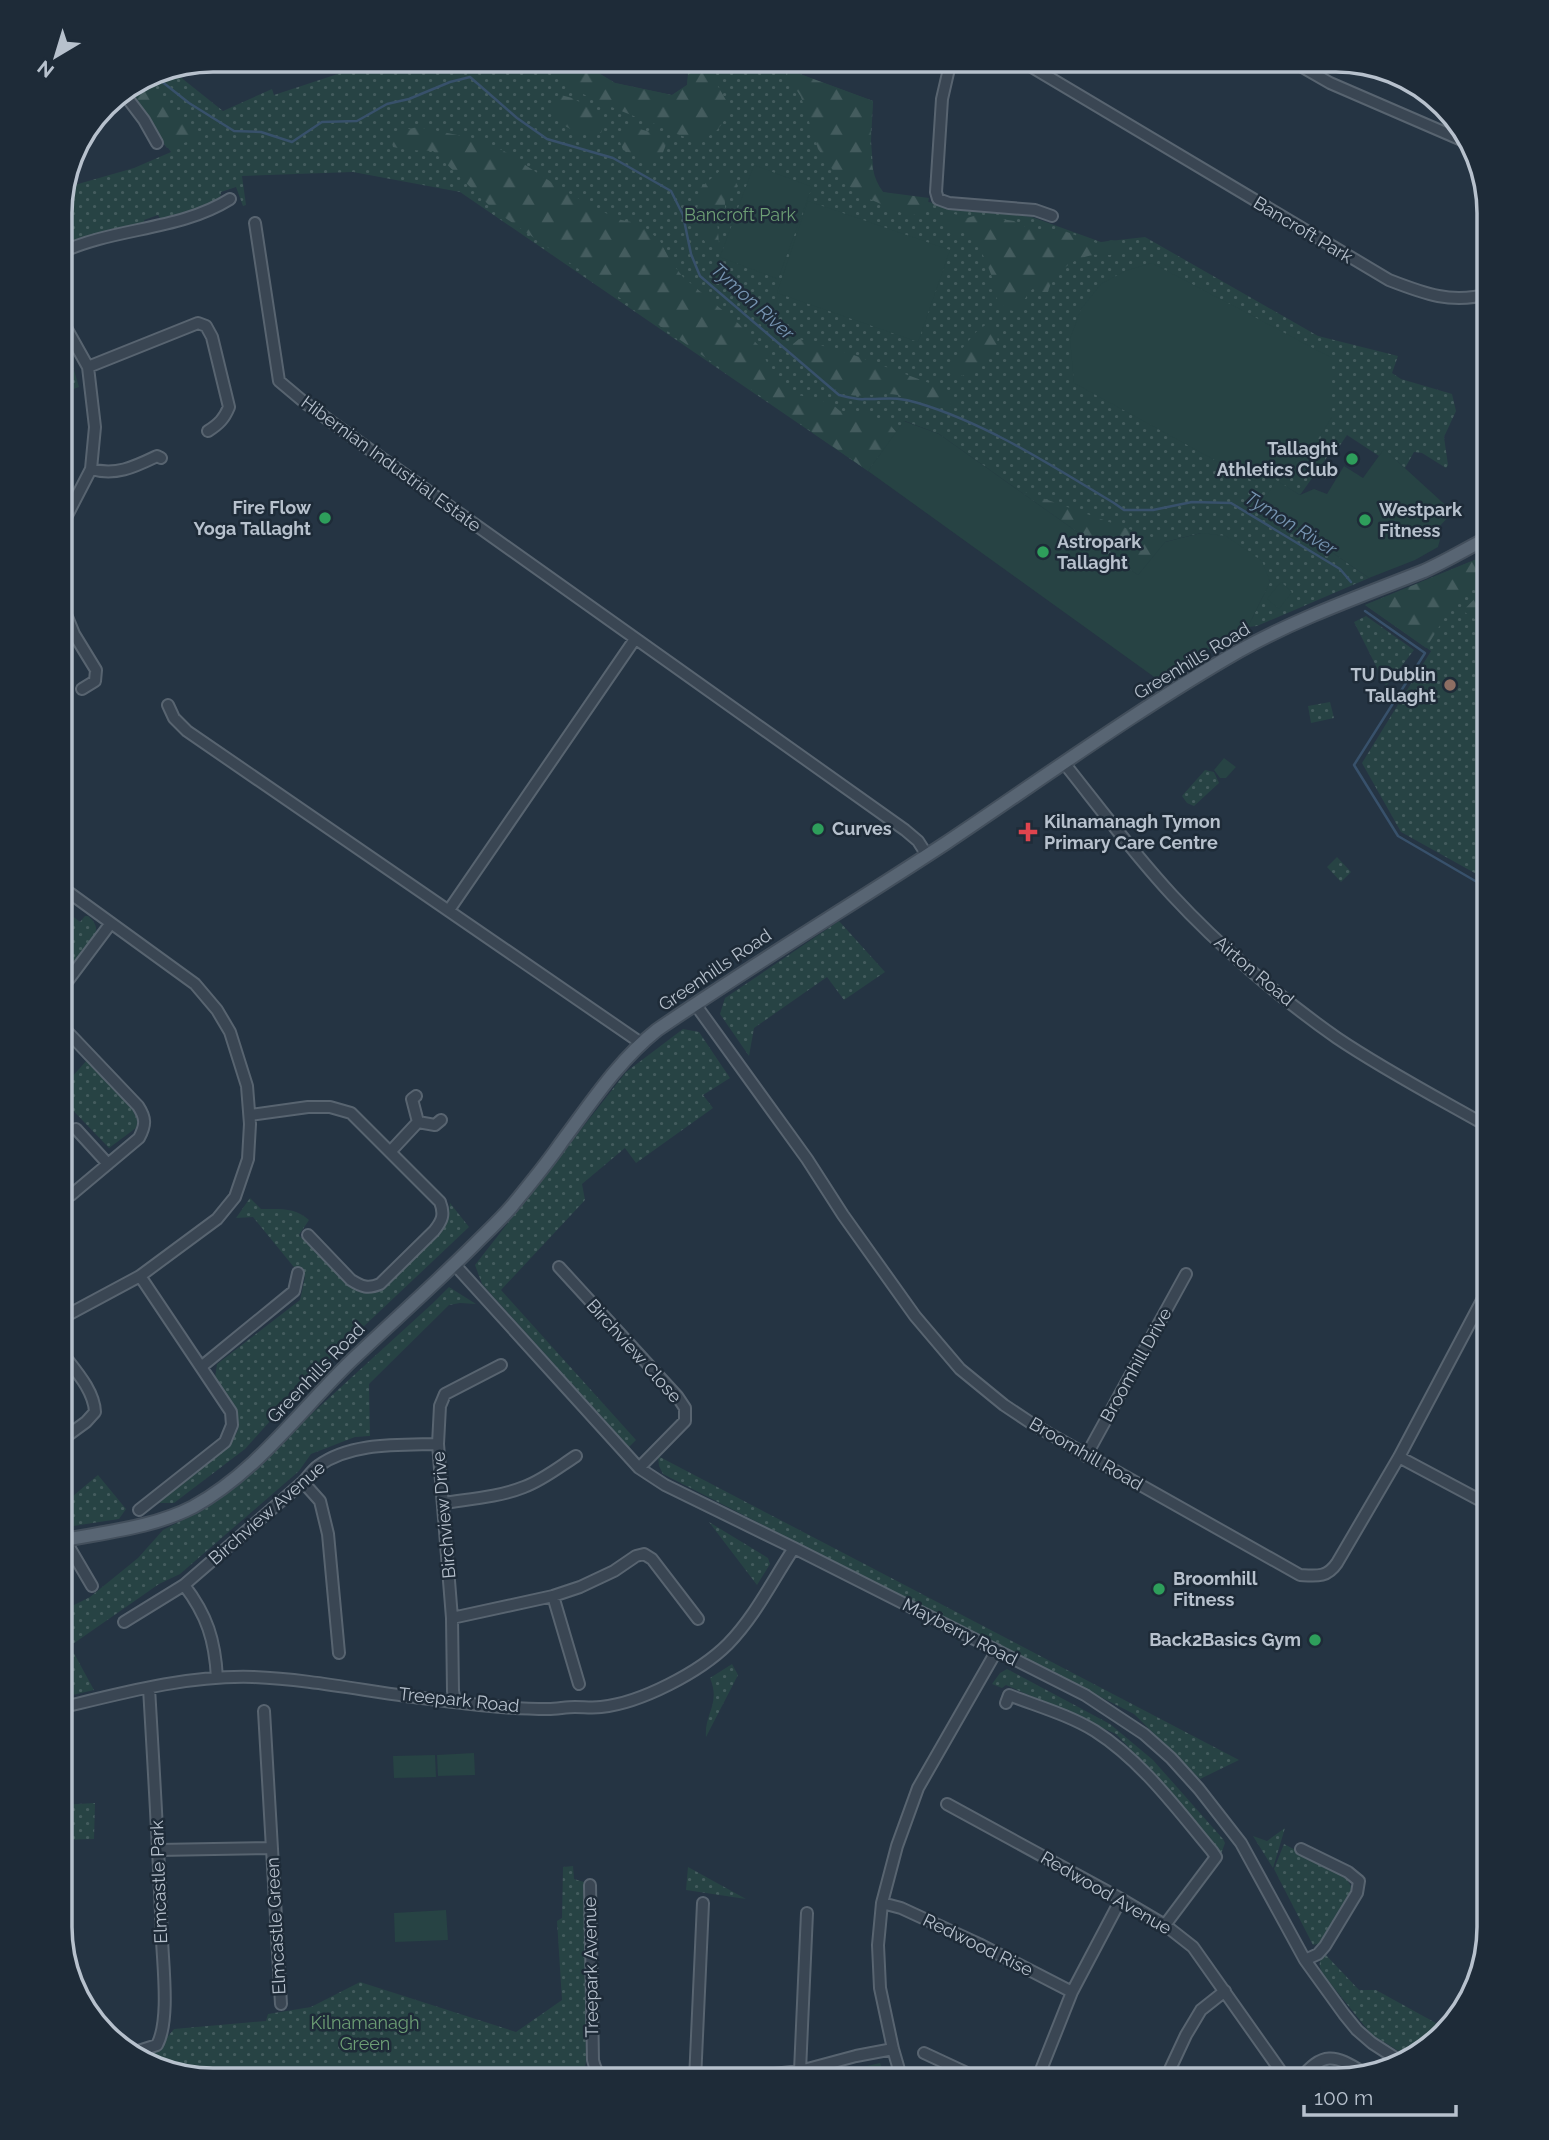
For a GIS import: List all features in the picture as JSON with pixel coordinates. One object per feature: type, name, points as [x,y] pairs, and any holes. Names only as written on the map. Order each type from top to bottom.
[{"type":"main road","name":"Greenhills Road","points":[[72,1538],[167,1518],[232,1482],[336,1376],[455,1265],[508,1210],[608,1080],[641,1043],[695,1003],[927,855],[1173,691],[1239,651],[1334,605],[1424,571],[1477,543]]},
{"type":"street","points":[[948,72],[942,99],[936,192],[938,199],[949,204],[1035,210],[1052,216]]},
{"type":"street","name":"Bancroft Park","points":[[1040,72],[1389,280],[1429,295],[1456,299],[1477,296]]},
{"type":"street","points":[[1311,72],[1330,83],[1456,137]]},
{"type":"street","points":[[129,100],[157,143]]},
{"type":"street","points":[[72,248],[88,241],[160,226],[230,199]]},
{"type":"street","name":"Hibernian Industrial Estate","points":[[255,223],[279,381],[304,402],[905,830],[918,841],[927,855]]},
{"type":"street","points":[[88,367],[198,323],[206,326],[212,337],[229,407],[219,424],[208,430]]},
{"type":"street","points":[[72,338],[88,367],[95,427],[91,470],[72,508]]},
{"type":"street","points":[[91,470],[105,473],[128,470],[157,456],[161,458]]},
{"type":"street","points":[[72,629],[96,670],[95,681],[82,689]]},
{"type":"street","points":[[449,910],[635,639]]},
{"type":"street","points":[[168,705],[174,718],[187,731],[641,1043]]},
{"type":"street","name":"Airton Road","points":[[1064,763],[1174,897],[1264,981],[1335,1037],[1477,1119]]},
{"type":"street","points":[[72,895],[195,984],[217,1010],[230,1032],[240,1059],[247,1086],[250,1115],[248,1159],[235,1198],[217,1219],[140,1276],[72,1313]]},
{"type":"street","points":[[72,975],[111,923]]},
{"type":"street","name":"Broomhill Road","points":[[695,1003],[807,1158],[843,1215],[915,1316],[960,1369],[1004,1405],[1086,1456],[1300,1575],[1319,1577],[1334,1568],[1399,1457],[1477,1310]]},
{"type":"street","points":[[72,1037],[138,1106],[144,1116],[145,1126],[139,1138],[72,1194]]},
{"type":"street","points":[[416,1096],[412,1099],[418,1122]]},
{"type":"street","points":[[250,1115],[301,1107],[330,1107],[351,1113],[440,1202],[444,1212],[434,1231],[380,1284],[370,1288],[359,1286],[351,1280],[308,1236]]},
{"type":"street","points":[[418,1122],[435,1125],[441,1120]]},
{"type":"street","points":[[390,1152],[418,1122]]},
{"type":"street","points":[[76,1129],[108,1164]]},
{"type":"street","name":"Mayberry Road","points":[[455,1265],[639,1468],[665,1485],[1085,1695],[1144,1734],[1199,1788],[1241,1843],[1305,1960],[1357,2030],[1393,2056]]},
{"type":"street","name":"Birchview Close","points":[[559,1267],[685,1408],[685,1421],[639,1468]]},
{"type":"street","points":[[201,1367],[293,1291],[298,1273]]},
{"type":"street","name":"Broomhill Drive","points":[[1086,1456],[1186,1274]]},
{"type":"street","points":[[139,1510],[225,1442],[232,1425],[231,1412],[140,1276]]},
{"type":"street","name":"Birchview Drive","points":[[455,1701],[452,1618],[438,1444],[440,1406],[445,1394],[501,1365]]},
{"type":"street","points":[[72,1367],[94,1403],[95,1412],[72,1432]]},
{"type":"street","name":"Birchview Avenue","points":[[124,1622],[184,1585],[303,1482],[316,1467],[330,1458],[357,1449],[438,1444]]},
{"type":"street","points":[[444,1503],[523,1488],[576,1456]]},
{"type":"street","points":[[1399,1457],[1477,1499]]},
{"type":"street","points":[[303,1482],[320,1501],[328,1534],[339,1653]]},
{"type":"street","name":"Treepark Road","points":[[72,1705],[149,1688],[218,1678],[254,1677],[455,1701],[548,1709],[602,1707],[635,1699],[699,1667],[726,1646],[753,1615],[794,1548]]},
{"type":"street","points":[[452,1618],[554,1596],[580,1587],[644,1554],[652,1559],[698,1619]]},
{"type":"street","points":[[72,1555],[92,1586]]},
{"type":"street","points":[[184,1585],[198,1604],[207,1624],[215,1647],[218,1678]]},
{"type":"street","points":[[554,1596],[579,1684]]},
{"type":"street","points":[[899,2068],[880,1988],[878,1945],[883,1903],[897,1846],[918,1788],[997,1650]]},
{"type":"street","name":"Elmcastle Park","points":[[143,2050],[157,2045],[163,2035],[164,1994],[149,1688]]},
{"type":"street","points":[[1006,1703],[1009,1695],[1094,1730],[1150,1777],[1212,1851],[1216,1857],[1165,1925]]},
{"type":"street","name":"Elmcastle Green","points":[[264,1711],[281,2004]]},
{"type":"street","name":"Redwood Avenue","points":[[947,1804],[1121,1899],[1165,1925],[1193,1947],[1279,2068]]},
{"type":"street","name":"Elmcastle Green","points":[[158,1850],[272,1848]]},
{"type":"street","points":[[1301,1849],[1348,1872],[1359,1881],[1357,1893],[1325,1946],[1318,1954],[1305,1960]]},
{"type":"street","name":"Treepark Avenue","points":[[590,1885],[595,2068]]},
{"type":"street","points":[[1042,2068],[1072,1992],[1121,1899]]},
{"type":"street","points":[[696,2068],[703,1903]]},
{"type":"street","name":"Redwood Rise","points":[[883,1903],[901,1908],[979,1944],[1072,1992]]},
{"type":"street","points":[[800,2068],[807,1913]]},
{"type":"street","points":[[1171,2068],[1201,2010],[1225,1991]]},
{"type":"street","points":[[811,2068],[893,2049]]},
{"type":"street","points":[[924,2053],[956,2068]]},
{"type":"street","points":[[1311,2068],[1319,2060],[1331,2057],[1354,2067]]},
{"type":"green space","name":"Bancroft Park","points":[[344,72],[597,72],[615,83],[672,95],[687,85],[687,72],[794,72],[873,101],[871,141],[874,180],[883,192],[947,206],[1032,217],[1101,242],[1145,237],[1318,336],[1398,356],[1392,373],[1401,379],[1452,394],[1456,411],[1444,437],[1448,465],[1446,468],[1422,453],[1414,452],[1405,468],[1384,450],[1379,456],[1347,435],[1334,454],[1330,453],[1300,495],[1276,481],[1263,504],[1369,578],[1257,626],[1248,627],[1270,581],[1201,533],[1165,542],[1138,575],[939,434],[905,421],[868,471],[460,192],[353,172],[242,176],[246,205],[243,206],[236,187],[221,192],[220,200],[162,222],[158,215],[144,220],[146,227],[72,242],[75,185],[134,168],[171,152],[131,98],[134,95],[179,76],[223,111],[272,89],[274,95]]},
{"type":"green space","points":[[559,72],[597,72],[615,83],[672,95],[687,85],[688,75],[692,72],[710,72],[730,107],[714,133],[697,139],[606,105],[559,81]]},
{"type":"green space","points":[[788,72],[794,72],[873,101],[870,149],[877,182],[883,192],[929,198],[926,212],[909,216],[860,195],[837,176],[818,149],[801,97],[787,75]]},
{"type":"green space","points":[[148,88],[200,138],[167,148],[131,98]]},
{"type":"green space","points":[[561,95],[603,114],[605,120],[601,133],[577,131],[564,125],[559,120],[553,104]]},
{"type":"green space","points":[[625,125],[654,133],[667,142],[662,155],[648,160],[623,150],[619,139]]},
{"type":"green space","points":[[418,127],[477,139],[504,151],[568,193],[617,219],[641,224],[660,241],[683,277],[739,324],[758,345],[778,384],[793,394],[832,404],[840,411],[859,412],[887,421],[896,432],[868,471],[494,210],[433,151],[393,147],[390,133]]},
{"type":"green space","points":[[754,165],[812,187],[778,279],[720,257]]},
{"type":"green space","points":[[721,170],[732,176],[738,186],[725,200],[725,211],[717,221],[719,243],[716,248],[703,239],[696,211],[700,200],[699,189]]},
{"type":"green space","points":[[808,201],[950,250],[918,342],[777,293]]},
{"type":"green space","points":[[951,213],[967,218],[977,215],[1014,221],[1022,227],[1032,226],[1046,232],[1059,229],[1099,244],[1117,241],[1120,252],[1093,255],[1071,263],[1054,279],[1048,292],[1042,292],[1037,286],[1026,296],[1021,310],[1013,311],[1002,305],[997,298],[991,273],[972,238],[947,227],[943,217]]},
{"type":"green space","points":[[1152,263],[1332,358],[1332,417],[1303,458],[1253,481],[1074,383],[1070,339],[1081,309],[1101,284],[1125,271]]},
{"type":"green space","points":[[988,323],[995,326],[998,332],[997,345],[972,372],[962,376],[954,369],[954,358],[976,332]]},
{"type":"green space","points":[[799,339],[851,354],[948,390],[951,405],[933,406],[898,395],[860,396],[838,391],[791,353],[793,344]]},
{"type":"green space","points":[[72,364],[79,387],[72,390]]},
{"type":"green space","name":"Astropark Tallaght","points":[[904,421],[939,434],[1138,575],[1165,542],[1201,533],[1226,536],[1262,561],[1270,582],[1248,627],[1157,679],[868,471]]},
{"type":"green space","name":"Westpark Fitness","points":[[1384,449],[1453,512],[1438,528],[1441,536],[1438,547],[1415,560],[1369,578],[1262,504],[1276,480],[1300,495],[1314,489],[1327,494],[1344,466],[1363,478]]},
{"type":"green space","points":[[1017,489],[1165,542],[1138,575]]},
{"type":"green space","name":"TU Dublin Tallaght","points":[[1477,559],[1477,874],[1401,832],[1362,763],[1431,651],[1365,605]]},
{"type":"green space","points":[[1477,559],[1477,588],[1455,601],[1426,648],[1365,605]]},
{"type":"green space","points":[[1281,582],[1292,592],[1279,609],[1267,599]]},
{"type":"green space","points":[[1477,596],[1477,621],[1463,611]]},
{"type":"green space","points":[[1366,616],[1414,650],[1386,686],[1354,622]]},
{"type":"green space","points":[[1330,702],[1334,718],[1311,723],[1308,706]]},
{"type":"green space","points":[[1224,758],[1236,767],[1226,778],[1220,778],[1214,770]]},
{"type":"green space","points":[[1205,770],[1214,772],[1219,783],[1194,806],[1187,803],[1182,796]]},
{"type":"green space","points":[[1337,857],[1351,872],[1341,882],[1327,867]]},
{"type":"green space","points":[[72,916],[80,922],[88,916],[94,923],[95,936],[72,966]]},
{"type":"green space","points":[[839,921],[885,972],[844,1000],[827,977],[754,1028],[749,1056],[720,1014],[725,998]]},
{"type":"green space","points":[[683,1029],[699,1032],[730,1078],[703,1095],[713,1108],[636,1163],[625,1148],[582,1184],[585,1200],[501,1290],[636,1440],[629,1447],[482,1284],[475,1265],[626,1072]]},
{"type":"green space","points":[[88,1059],[129,1103],[138,1121],[136,1128],[109,1148],[72,1109],[72,1077]]},
{"type":"green space","points":[[250,1198],[261,1209],[293,1211],[309,1220],[299,1235],[350,1286],[365,1291],[380,1290],[440,1230],[448,1218],[450,1203],[469,1227],[306,1381],[245,1449],[174,1503],[157,1503],[231,1442],[238,1430],[237,1412],[215,1378],[217,1364],[300,1300],[305,1277],[253,1217],[236,1218]]},
{"type":"green space","points":[[449,1287],[476,1304],[449,1305],[369,1384],[370,1436],[355,1437],[311,1454],[299,1471],[180,1574],[159,1584],[72,1645],[72,1606],[90,1597],[138,1558],[163,1530],[213,1504]]},
{"type":"green space","points":[[658,1456],[1239,1760],[1200,1779],[1134,1714],[663,1474]]},
{"type":"green space","points":[[98,1475],[126,1509],[119,1519],[72,1526],[72,1497]]},
{"type":"green space","points":[[709,1522],[768,1558],[770,1564],[757,1585]]},
{"type":"green space","points":[[72,1650],[94,1690],[72,1695]]},
{"type":"green space","points":[[732,1664],[738,1675],[706,1737],[714,1695],[710,1678]]},
{"type":"green space","points":[[1007,1669],[1110,1724],[1153,1760],[1223,1839],[1225,1843],[1221,1854],[1155,1775],[1116,1734],[1006,1685],[1002,1688],[992,1684],[1000,1673]]},
{"type":"green space","points":[[474,1753],[475,1775],[438,1776],[437,1755]]},
{"type":"green space","points":[[435,1755],[436,1777],[394,1778],[393,1756]]},
{"type":"green space","points":[[95,1803],[94,1839],[72,1840],[72,1804]]},
{"type":"green space","points":[[1285,1828],[1273,1868],[1253,1836],[1267,1841]]},
{"type":"green space","points":[[1284,1844],[1345,1876],[1353,1890],[1322,1943],[1313,1945],[1274,1869]]},
{"type":"green space","name":"Kilnamanagh Green","points":[[573,1866],[574,1879],[584,1882],[585,2068],[203,2068],[185,2066],[152,2055],[174,2029],[266,2021],[268,2014],[311,2007],[360,1982],[516,2032],[562,2000],[557,1921],[562,1918],[563,1867]]},
{"type":"green space","points":[[688,1867],[746,1899],[686,1890]]},
{"type":"green space","points":[[446,1910],[448,1940],[395,1942],[394,1913]]},
{"type":"green space","points":[[1325,1954],[1359,1990],[1376,1990],[1438,2024],[1401,2052],[1371,2034],[1322,1973],[1321,1959]]},
{"type":"green space","points":[[880,2063],[882,2068],[859,2068]]},
{"type":"waterway","name":"Tymon River","points":[[161,81],[189,103],[234,131],[261,132],[292,142],[322,122],[357,121],[387,104],[470,77],[517,118],[547,139],[613,158],[671,191],[683,215],[691,254],[700,276],[839,395],[859,399],[904,399],[969,422],[1019,447],[1124,510],[1153,510],[1192,502],[1231,503],[1340,569],[1351,582]]},
{"type":"waterway","name":"Tymon River","points":[[1365,611],[1425,653],[1354,765],[1398,836],[1477,882]]},
{"type":"place","name":"Tallaght Athletics Club","points":[[1352,459]]},
{"type":"place","name":"Fire Flow Yoga Tallaght","points":[[325,518]]},
{"type":"place","name":"Westpark Fitness","points":[[1365,520]]},
{"type":"place","name":"Astropark Tallaght","points":[[1043,552]]},
{"type":"place","name":"TU Dublin Tallaght","points":[[1450,685]]},
{"type":"place","name":"Curves","points":[[818,829]]},
{"type":"place","name":"Kilnamanagh Tymon Primary Care Centre","points":[[1028,832]]},
{"type":"place","name":"Broomhill Fitness","points":[[1159,1589]]},
{"type":"place","name":"Back2Basics Gym","points":[[1315,1640]]}]
